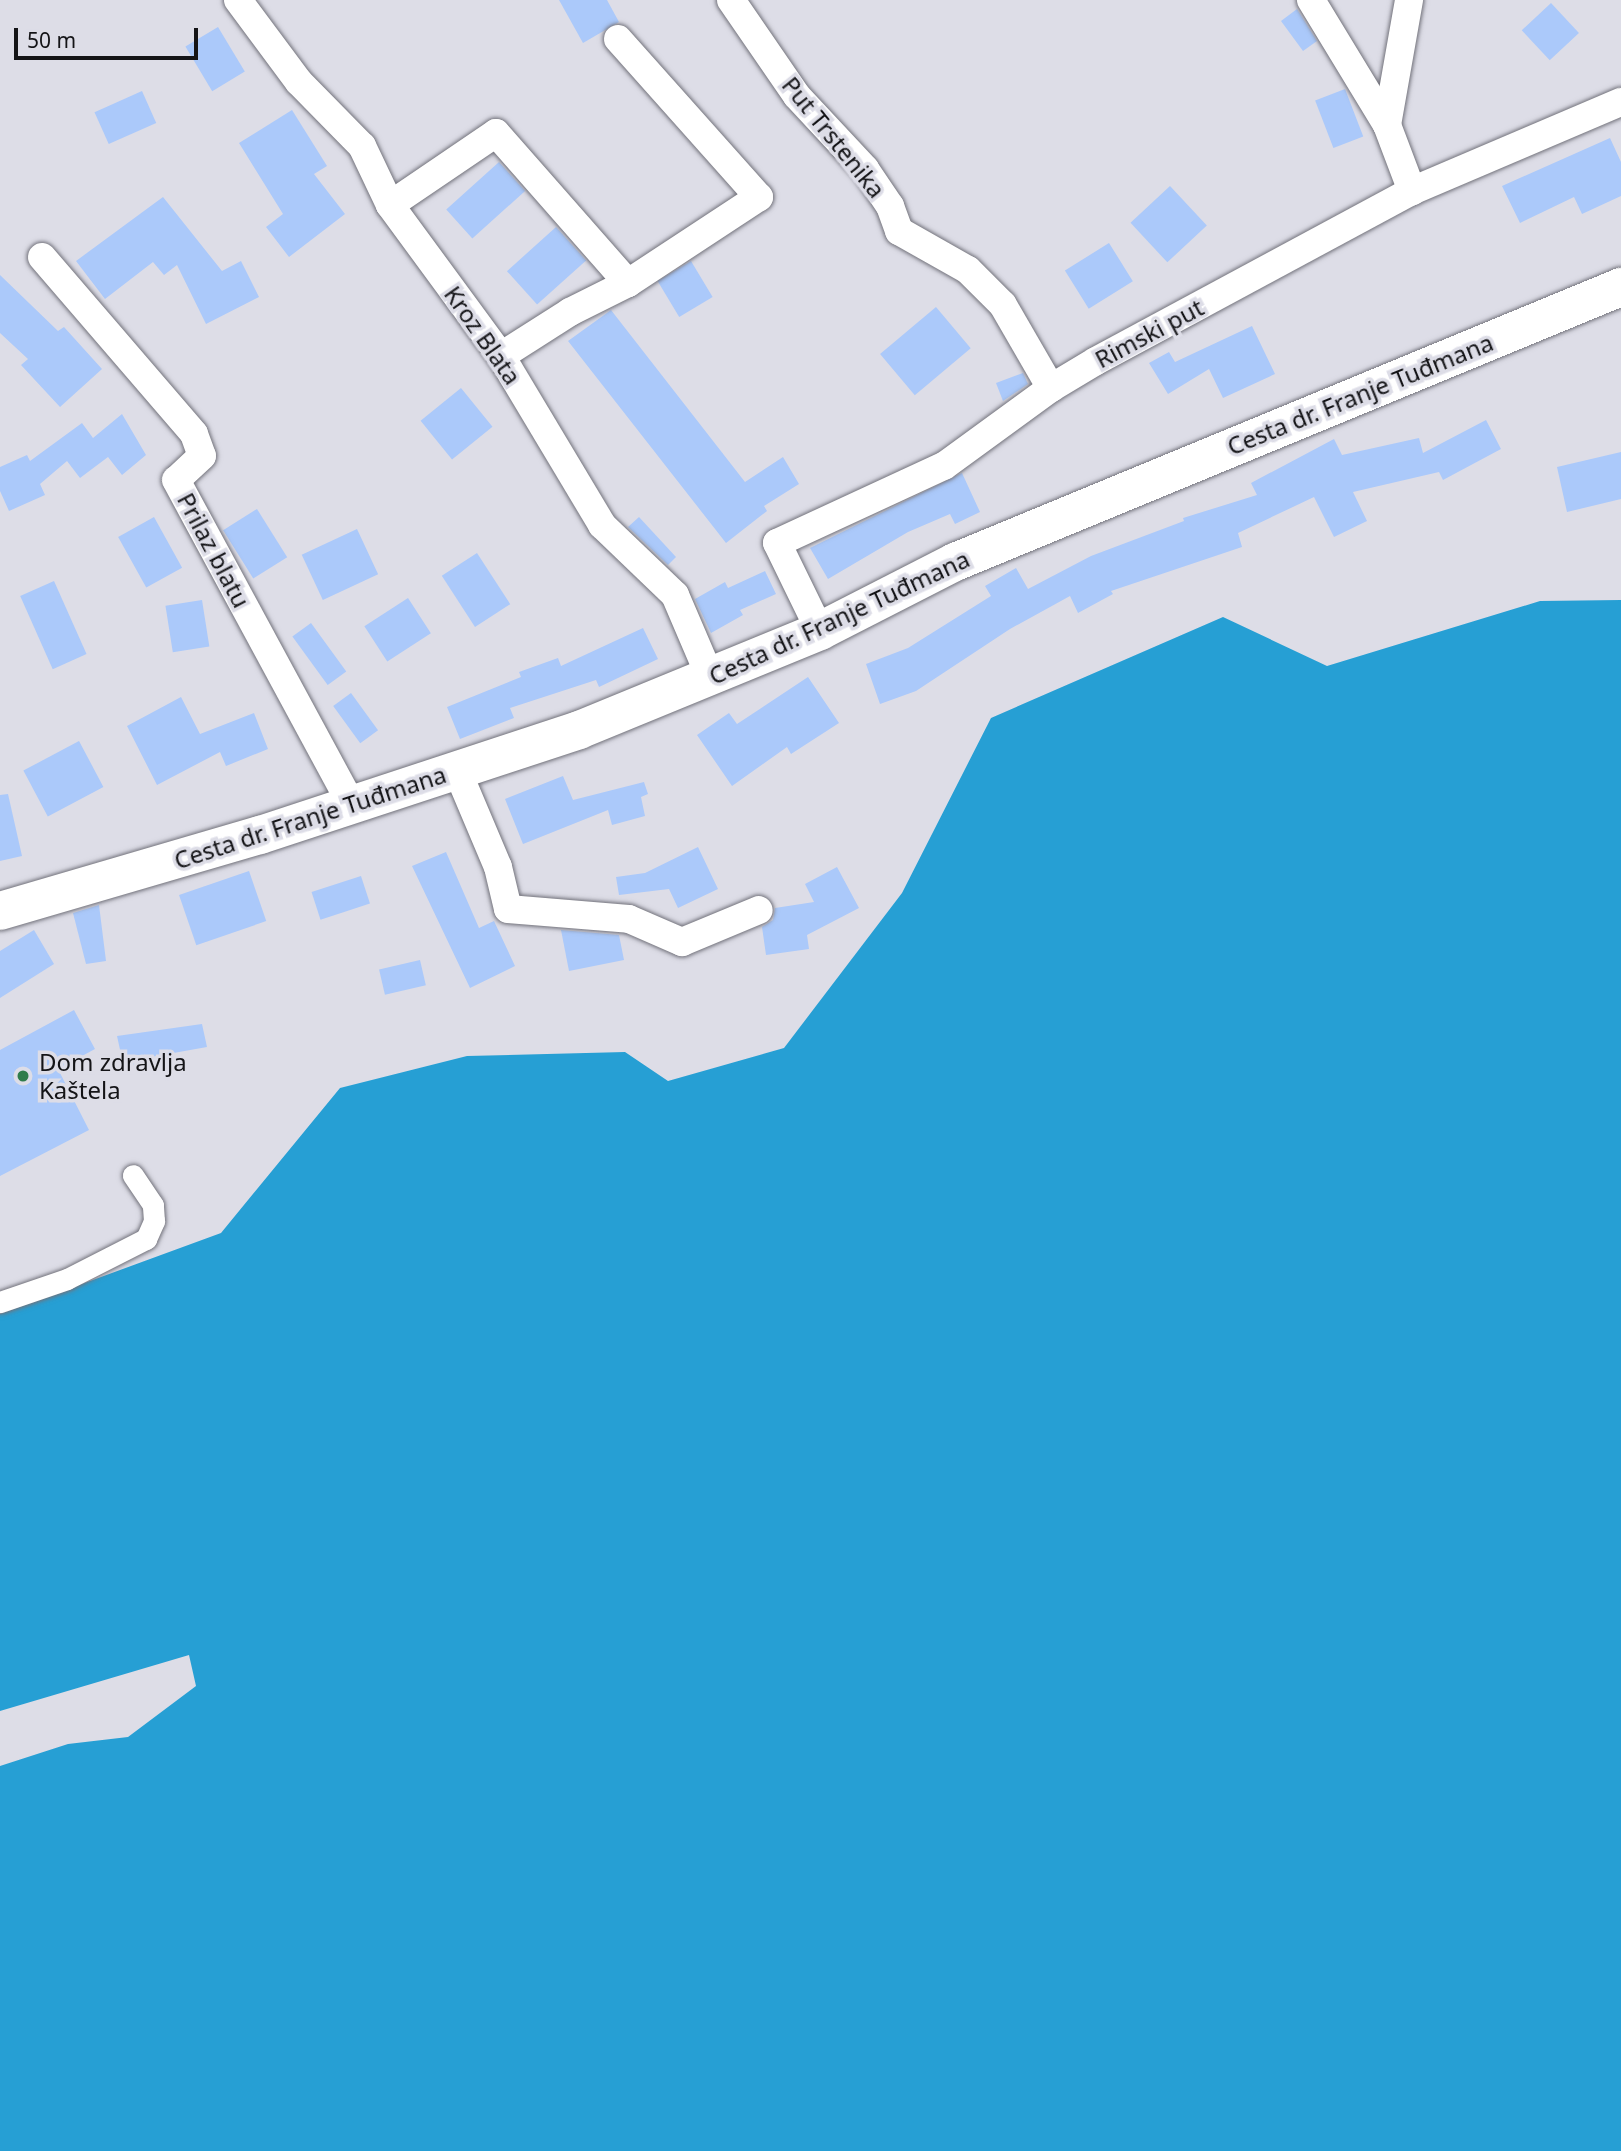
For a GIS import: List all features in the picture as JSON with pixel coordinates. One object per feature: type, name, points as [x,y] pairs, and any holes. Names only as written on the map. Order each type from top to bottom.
[{"type":"main road","name":"Cesta dr. Franje Tuđmana","points":[[0,911],[351,804],[579,730],[820,631],[955,562],[1621,287]]},
{"type":"street","name":"Kroz Blata","points":[[238,0],[299,82],[362,146],[390,205],[500,356],[602,525],[675,595],[711,678]]},
{"type":"street","name":"Put Trstenika","points":[[731,0],[797,96],[865,169],[890,206],[899,232],[968,270],[1003,305],[1051,388]]},
{"type":"street","points":[[1311,0],[1387,125],[1412,191]]},
{"type":"street","points":[[1387,125],[1409,0]]},
{"type":"street","points":[[500,356],[570,312],[628,283],[759,197],[618,39]]},
{"type":"street","name":"Rimski put","points":[[820,631],[777,543],[944,466],[1051,388],[1412,191],[1618,107]]},
{"type":"street","points":[[390,205],[496,133],[628,283]]},
{"type":"street","name":"Prilaz blatu","points":[[42,257],[194,434],[202,456],[176,480],[351,804]]},
{"type":"street","points":[[457,770],[498,867],[508,909],[629,919],[682,942],[759,910]]},
{"type":"street","points":[[0,1303],[67,1279],[146,1239],[154,1221],[153,1205],[133,1175]]},
{"type":"water","points":[[1621,600],[1621,2151],[0,2151],[0,1766],[68,1744],[128,1737],[196,1686],[189,1655],[0,1711],[0,1314],[221,1233],[340,1088],[467,1056],[625,1052],[668,1081],[784,1048],[902,893],[991,718],[1223,617],[1327,666],[1540,601]]},
{"type":"building","points":[[559,0],[607,0],[619,22],[583,43]]},
{"type":"building","points":[[1551,3],[1579,33],[1550,60],[1522,30]]},
{"type":"building","points":[[1297,9],[1317,41],[1303,51],[1281,21]]},
{"type":"building","points":[[218,27],[245,72],[212,91],[185,47]]},
{"type":"building","points":[[1345,89],[1363,137],[1333,148],[1315,100]]},
{"type":"building","points":[[142,91],[156,123],[109,144],[94,112]]},
{"type":"building","points":[[292,110],[327,166],[314,174],[345,214],[289,257],[266,227],[283,214],[239,143]]},
{"type":"building","points":[[1610,138],[1621,162],[1621,196],[1582,214],[1574,197],[1520,223],[1502,186]]},
{"type":"building","points":[[499,162],[525,191],[472,238],[446,210]]},
{"type":"building","points":[[1170,186],[1207,225],[1167,262],[1131,223]]},
{"type":"building","points":[[163,197],[222,271],[241,261],[259,297],[206,324],[177,265],[164,275],[153,262],[105,299],[76,261]]},
{"type":"building","points":[[556,227],[586,260],[537,305],[507,271]]},
{"type":"building","points":[[1109,243],[1133,281],[1089,309],[1065,271]]},
{"type":"building","points":[[691,261],[713,297],[679,317],[658,281]]},
{"type":"building","points":[[0,275],[58,331],[64,327],[102,369],[60,407],[21,365],[28,359],[0,333]]},
{"type":"building","points":[[936,307],[971,348],[915,395],[880,354]]},
{"type":"building","points":[[611,310],[745,482],[783,457],[799,484],[764,506],[767,511],[726,543],[568,341]]},
{"type":"building","points":[[1252,326],[1275,374],[1223,398],[1209,369],[1168,394],[1149,363],[1169,352],[1175,362]]},
{"type":"building","points":[[1023,373],[1028,384],[1003,401],[996,383]]},
{"type":"building","points":[[461,388],[492,427],[452,460],[421,421]]},
{"type":"building","points":[[122,414],[146,455],[122,475],[108,457],[80,478],[67,461],[40,484],[45,495],[9,511],[0,491],[0,467],[27,455],[30,461],[82,423],[93,438]]},
{"type":"building","points":[[1486,420],[1501,449],[1443,480],[1439,472],[1353,492],[1367,521],[1334,537],[1314,497],[1238,533],[1242,547],[1111,591],[1113,594],[1078,613],[1070,596],[1010,629],[916,691],[880,704],[866,664],[908,648],[991,596],[985,586],[1016,568],[1028,589],[1091,556],[1184,521],[1183,518],[1257,495],[1251,483],[1334,439],[1342,455],[1419,438],[1423,453]]},
{"type":"building","points":[[1621,452],[1621,499],[1567,512],[1557,467]]},
{"type":"building","points":[[962,473],[980,512],[955,524],[950,514],[908,532],[828,579],[810,548]]},
{"type":"building","points":[[257,509],[287,557],[253,579],[223,530]]},
{"type":"building","points":[[154,517],[182,568],[146,588],[118,537]]},
{"type":"building","points":[[639,517],[676,557],[668,565],[628,527]]},
{"type":"building","points":[[357,529],[378,574],[323,600],[302,555]]},
{"type":"building","points":[[477,553],[510,604],[475,627],[442,576]]},
{"type":"building","points":[[765,571],[776,594],[740,610],[743,615],[711,633],[695,599],[725,582],[728,588]]},
{"type":"building","points":[[54,581],[87,654],[53,669],[20,596]]},
{"type":"building","points":[[408,598],[431,633],[387,662],[364,626]]},
{"type":"building","points":[[202,600],[209,646],[173,652],[165,606]]},
{"type":"building","points":[[311,623],[346,672],[328,685],[292,637]]},
{"type":"building","points":[[643,628],[658,659],[599,687],[596,680],[510,708],[514,718],[460,739],[447,707],[521,677],[519,672],[558,658],[561,666]]},
{"type":"building","points":[[808,677],[839,723],[791,754],[787,747],[732,786],[697,735],[729,713],[737,724]]},
{"type":"building","points":[[351,693],[378,730],[360,743],[333,706]]},
{"type":"building","points":[[181,697],[200,734],[254,713],[268,749],[226,766],[220,752],[157,785],[127,726]]},
{"type":"building","points":[[79,741],[103,787],[48,816],[23,771]]},
{"type":"building","points":[[563,776],[573,800],[644,782],[648,794],[641,797],[645,816],[612,825],[608,810],[523,844],[505,799]]},
{"type":"building","points":[[8,794],[22,856],[0,861],[0,795]]},
{"type":"building","points":[[698,847],[718,889],[678,908],[669,889],[619,895],[616,877],[645,873]]},
{"type":"building","points":[[446,852],[479,928],[494,921],[515,966],[470,988],[412,866]]},
{"type":"building","points":[[837,867],[859,908],[807,935],[809,949],[766,955],[762,927],[773,920],[775,908],[814,902],[805,884]]},
{"type":"building","points":[[249,871],[266,921],[196,945],[179,895]]},
{"type":"building","points":[[361,876],[370,904],[321,920],[312,892]]},
{"type":"building","points":[[99,905],[106,961],[86,964],[73,913]]},
{"type":"building","points":[[34,930],[54,964],[0,998],[0,951]]},
{"type":"building","points":[[561,930],[619,935],[624,960],[569,971]]},
{"type":"building","points":[[420,960],[426,985],[385,995],[379,969]]},
{"type":"building","points":[[74,1010],[95,1049],[58,1069],[89,1130],[0,1176],[0,1050]]},
{"type":"building","points":[[202,1024],[207,1047],[151,1057],[151,1062],[124,1068],[117,1036]]},
{"type":"place","name":"Dom zdravlja Kaštela","points":[[23,1076]]}]
